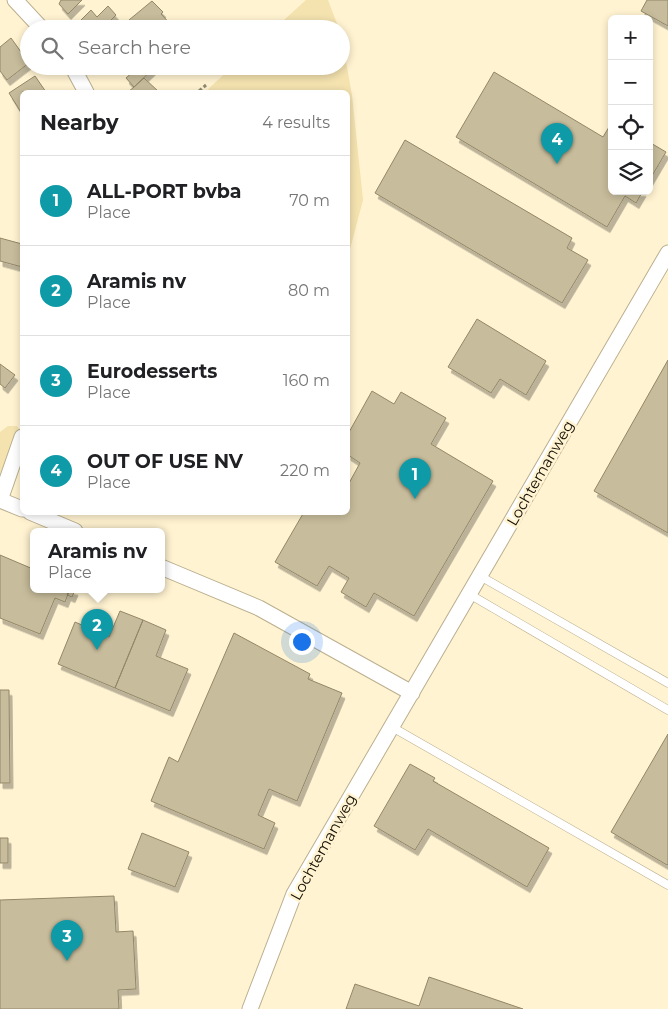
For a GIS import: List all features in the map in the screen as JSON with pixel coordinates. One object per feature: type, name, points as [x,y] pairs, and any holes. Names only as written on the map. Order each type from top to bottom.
[{"type":"street","points":[[15,0],[34,20]]},
{"type":"street","points":[[77,75],[85,90]]},
{"type":"street","name":"Lochtemanweg","points":[[250,1009],[294,894],[668,253]]},
{"type":"street","points":[[20,443],[0,500],[20,508]]},
{"type":"street","points":[[37,515],[68,528]]},
{"type":"street","points":[[165,569],[259,608],[412,693]]},
{"type":"lane","points":[[480,576],[668,683]]},
{"type":"lane","points":[[470,594],[668,710]]},
{"type":"lane","points":[[392,728],[668,886]]},
{"type":"path","points":[[200,90],[206,85]]},
{"type":"shaded area","points":[[306,0],[328,0],[336,20],[284,20]]},
{"type":"shaded area","points":[[223,75],[348,75],[363,200],[350,249],[350,90],[207,90]]},
{"type":"shaded area","points":[[8,426],[17,426],[19,429],[0,474],[0,432]]},
{"type":"building","points":[[61,0],[82,0],[68,14],[59,4]]},
{"type":"building","points":[[647,0],[668,0],[668,26],[653,18],[653,15],[648,15],[641,11]]},
{"type":"building","points":[[152,1],[163,12],[161,14],[167,20],[129,20]]},
{"type":"building","points":[[108,6],[116,15],[111,20],[81,20],[91,10],[97,17]]},
{"type":"building","points":[[11,38],[20,50],[20,70],[7,80],[0,71],[0,47]]},
{"type":"building","points":[[494,72],[603,137],[608,129],[608,195],[641,195],[636,203],[625,196],[607,227],[456,137]]},
{"type":"building","points":[[129,75],[147,75],[134,87],[126,78]]},
{"type":"building","points":[[35,76],[45,90],[20,90],[20,111],[9,93]]},
{"type":"building","points":[[144,78],[157,90],[130,90]]},
{"type":"building","points":[[405,140],[572,238],[567,248],[588,260],[562,303],[375,193]]},
{"type":"building","points":[[653,144],[666,152],[653,174]]},
{"type":"building","points":[[0,238],[20,243],[20,266],[0,261]]},
{"type":"building","points":[[477,319],[546,361],[526,395],[500,379],[491,393],[448,367]]},
{"type":"building","points":[[668,360],[668,533],[594,491]]},
{"type":"building","points":[[0,364],[15,375],[5,388],[0,384]]},
{"type":"building","points":[[372,391],[394,404],[401,392],[446,418],[431,444],[493,481],[414,616],[374,593],[366,607],[341,592],[349,578],[329,566],[317,586],[275,562],[302,515],[350,515],[350,481],[360,463],[350,456],[350,430]]},
{"type":"building","points":[[0,555],[30,568],[30,593],[68,593],[65,602],[55,598],[40,634],[0,618]]},
{"type":"building","points":[[68,593],[74,593],[72,597],[67,595]]},
{"type":"building","points":[[120,611],[143,620],[115,688],[58,664],[75,622],[109,637]]},
{"type":"building","points":[[143,620],[166,630],[156,656],[188,669],[170,711],[115,688]]},
{"type":"building","points":[[234,633],[310,674],[308,679],[342,693],[297,801],[269,789],[258,815],[275,823],[264,849],[151,801],[169,757],[178,762]]},
{"type":"building","points":[[0,690],[9,690],[10,783],[0,783]]},
{"type":"building","points":[[668,734],[668,864],[667,865],[611,832]]},
{"type":"building","points":[[410,764],[435,778],[433,781],[549,848],[527,887],[428,829],[415,850],[374,826]]},
{"type":"building","points":[[142,833],[189,852],[175,887],[128,869]]},
{"type":"building","points":[[0,838],[8,838],[8,863],[0,863]]},
{"type":"building","points":[[114,896],[116,932],[133,931],[136,989],[118,990],[119,1009],[0,1009],[0,900]]},
{"type":"building","points":[[429,977],[523,1009],[346,1009],[355,984],[419,1006]]},
{"type":"place","name":"OUT OF USE NV","points":[[557,164]]},
{"type":"place","name":"ALL-PORT bvba","points":[[415,499]]},
{"type":"place","name":"Aramis nv","points":[[97,650]]},
{"type":"place","name":"Eurodesserts","points":[[67,961]]}]
